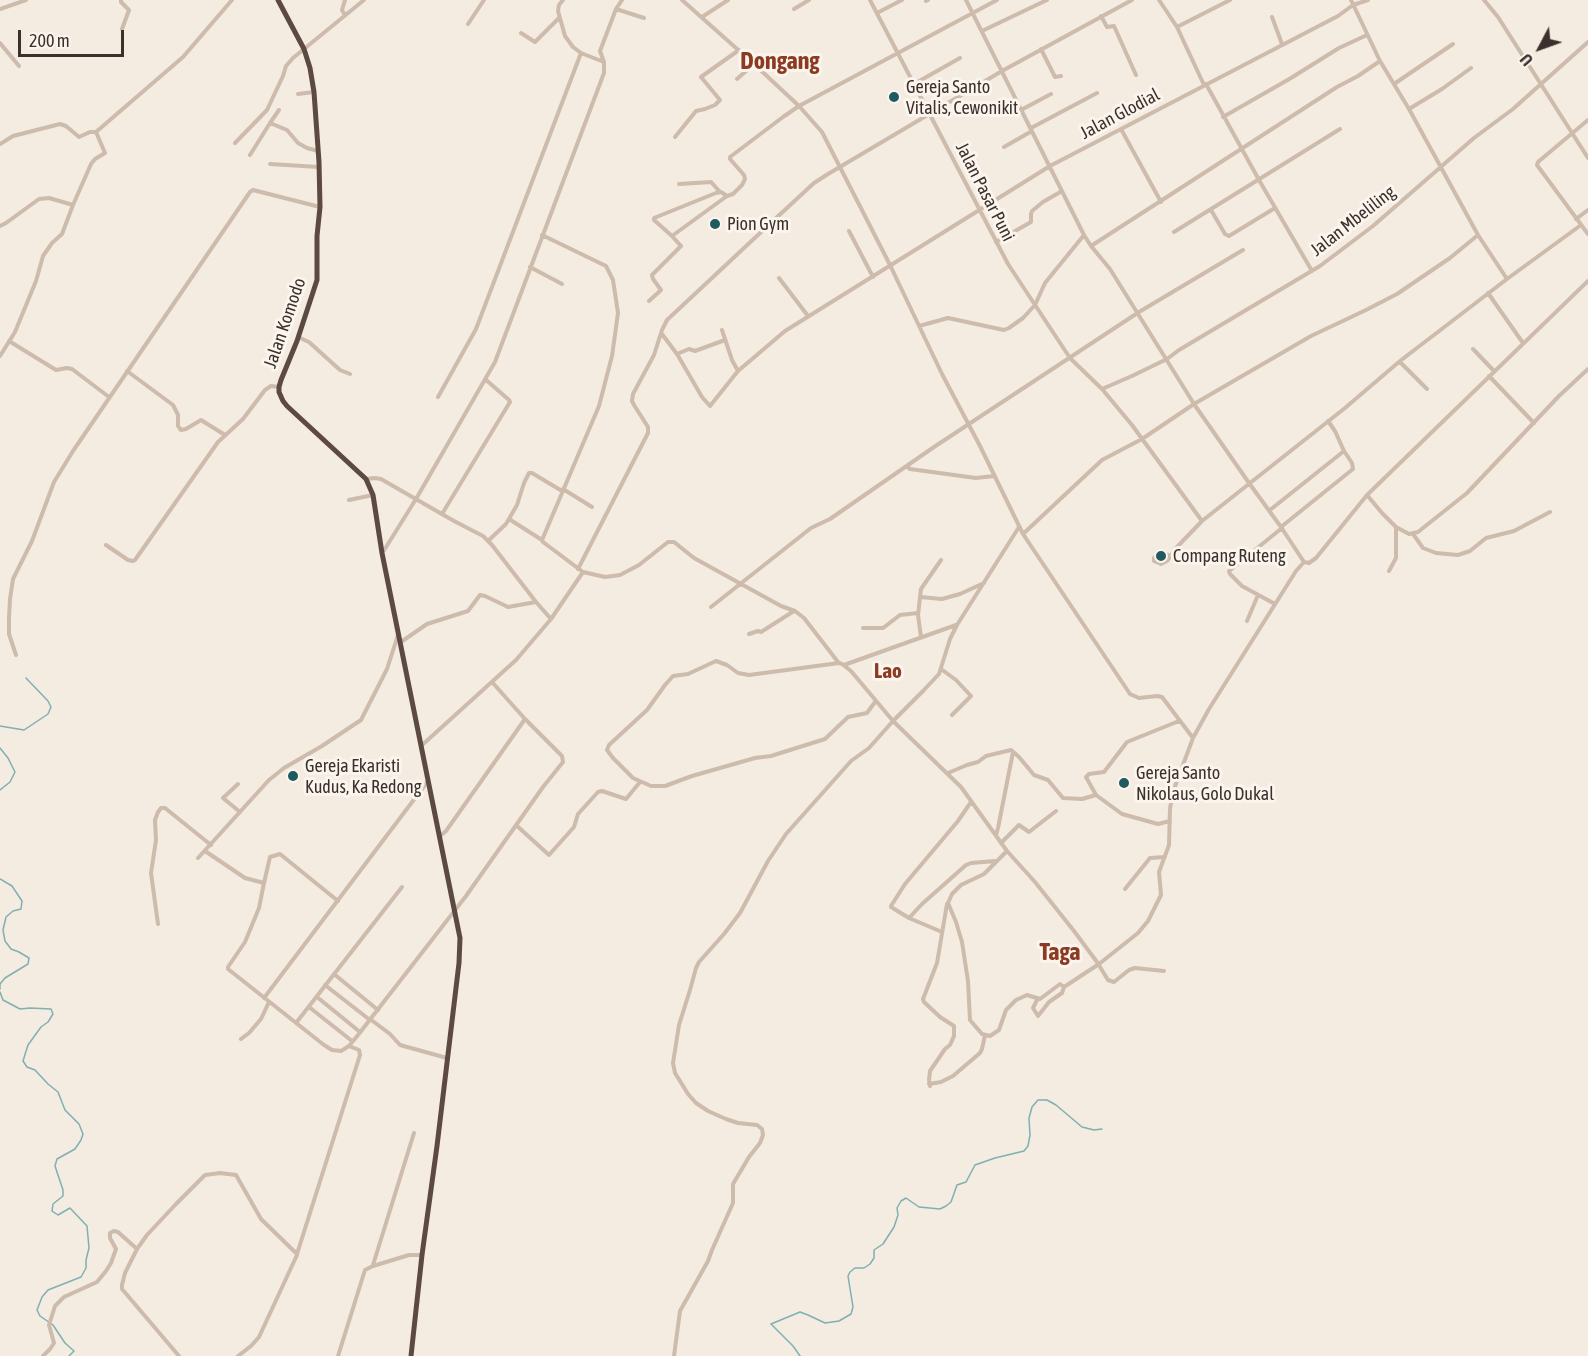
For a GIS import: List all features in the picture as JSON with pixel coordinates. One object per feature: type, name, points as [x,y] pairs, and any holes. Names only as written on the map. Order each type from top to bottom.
[{"type":"highway","name":"Jalan Komodo","points":[[278,0],[304,49],[310,68],[314,92],[320,207],[317,236],[317,280],[279,387],[281,397],[287,406],[366,479],[373,495],[382,553],[459,933],[460,947],[411,1356]]},
{"type":"street","points":[[0,9],[26,0]]},
{"type":"street","points":[[121,0],[129,10],[122,29]]},
{"type":"street","points":[[0,144],[13,136],[60,124],[79,136],[96,132],[183,57],[232,0]]},
{"type":"street","points":[[345,0],[342,10],[345,15]]},
{"type":"street","points":[[235,143],[267,110],[286,66],[297,54],[364,0]]},
{"type":"street","points":[[468,24],[484,0]]},
{"type":"street","points":[[563,0],[558,7],[559,18],[568,42],[580,53],[604,62]]},
{"type":"street","points":[[382,553],[495,362],[604,73],[604,62],[600,51],[616,9],[622,0]]},
{"type":"street","points":[[682,0],[754,63],[799,106],[822,132],[1023,534],[1130,694],[1138,698],[1162,697],[1193,738]]},
{"type":"street","points":[[702,18],[728,0]]},
{"type":"street","points":[[794,9],[809,0]]},
{"type":"street","name":"Jalan Pasar Puni","points":[[870,0],[1008,264],[1070,358],[1102,389],[1202,521]]},
{"type":"street","points":[[877,13],[902,0]]},
{"type":"street","points":[[966,0],[1084,236],[1110,268],[1194,404],[1282,527],[1304,562]]},
{"type":"street","points":[[672,237],[727,196],[733,194],[742,185],[744,175],[730,157],[783,117],[799,106],[997,0]]},
{"type":"street","points":[[982,31],[1047,0]]},
{"type":"street","points":[[578,569],[648,433],[648,427],[632,400],[633,394],[663,336],[668,320],[814,183],[1002,70],[1132,0]]},
{"type":"street","points":[[1159,0],[1177,27],[1205,85],[1312,271]]},
{"type":"street","points":[[1177,27],[1230,0]]},
{"type":"street","name":"Jalan Glodial","points":[[677,354],[709,406],[713,404],[738,371],[785,331],[1050,166],[1338,16],[1352,2],[1368,0]]},
{"type":"street","points":[[1487,1],[1588,158]]},
{"type":"street","points":[[1352,2],[1380,61],[1478,235],[1507,279]]},
{"type":"street","points":[[616,9],[644,18]]},
{"type":"street","points":[[1101,16],[1107,27],[1114,26],[1136,75]]},
{"type":"street","points":[[1272,17],[1282,44]]},
{"type":"street","points":[[521,33],[535,42],[559,18]]},
{"type":"street","points":[[1223,117],[1339,48],[1367,35]]},
{"type":"street","name":"Jalan Mbeliling","points":[[1102,389],[1167,359],[1312,271],[1373,226],[1588,42]]},
{"type":"street","points":[[0,43],[19,66]]},
{"type":"street","points":[[1394,84],[1453,44]]},
{"type":"street","points":[[1041,49],[1054,77],[1061,76]]},
{"type":"street","points":[[675,137],[696,111],[720,101],[701,77],[739,50]]},
{"type":"street","points":[[438,397],[476,329],[580,53]]},
{"type":"street","points":[[914,84],[960,58]]},
{"type":"street","points":[[1091,246],[1380,61]]},
{"type":"street","points":[[737,79],[754,63]]},
{"type":"street","points":[[1409,109],[1471,68]]},
{"type":"street","points":[[298,94],[314,92]]},
{"type":"street","points":[[1004,147],[1097,93]]},
{"type":"street","points":[[1022,110],[1051,94]]},
{"type":"street","points":[[250,155],[279,110]]},
{"type":"street","points":[[1588,120],[1537,165],[1588,234]]},
{"type":"street","points":[[270,123],[286,130],[307,148],[318,151]]},
{"type":"street","points":[[1121,129],[1161,202]]},
{"type":"street","points":[[1174,232],[1340,129]]},
{"type":"street","points":[[0,356],[15,332],[36,281],[43,256],[62,234],[91,164],[105,153],[96,132]]},
{"type":"street","points":[[270,165],[319,167]]},
{"type":"street","points":[[679,184],[711,182],[727,196]]},
{"type":"street","points":[[16,655],[9,634],[10,599],[14,579],[32,541],[54,482],[73,450],[250,192],[254,191],[320,207]]},
{"type":"street","points":[[996,242],[1031,222],[1032,211],[1062,191]]},
{"type":"street","points":[[649,301],[661,290],[652,275],[681,246],[654,218],[720,192]]},
{"type":"street","points":[[0,226],[39,199],[49,198],[73,205]]},
{"type":"street","points":[[1211,210],[1225,234],[1229,236],[1275,208]]},
{"type":"street","points":[[1576,219],[1588,210]]},
{"type":"street","points":[[1170,556],[1202,521],[1400,361],[1581,225]]},
{"type":"street","points":[[849,231],[873,277]]},
{"type":"street","points":[[542,235],[606,267],[613,280],[618,313],[612,357],[599,406],[542,540]]},
{"type":"street","points":[[1023,534],[1097,464],[1311,336],[1397,294],[1450,258],[1478,235]]},
{"type":"street","points":[[919,326],[948,318],[1004,330],[1023,318],[1035,305],[1046,283],[1084,236]]},
{"type":"street","points":[[711,608],[811,528],[830,519],[1139,312],[1243,250]]},
{"type":"street","points":[[530,267],[562,284]]},
{"type":"street","points":[[779,278],[808,316]]},
{"type":"street","points":[[1304,562],[1309,563],[1316,558],[1367,495],[1588,281]]},
{"type":"street","points":[[1488,293],[1523,344]]},
{"type":"street","points":[[722,330],[738,371]]},
{"type":"street","points":[[663,336],[677,354],[689,348],[694,351],[725,340]]},
{"type":"street","points":[[298,338],[310,342],[340,370],[350,374]]},
{"type":"street","points":[[9,341],[56,370],[72,369],[110,397]]},
{"type":"street","points":[[1473,349],[1494,371]]},
{"type":"street","points":[[1400,361],[1427,389]]},
{"type":"street","points":[[1367,495],[1396,527],[1413,534],[1467,493],[1588,369]]},
{"type":"street","points":[[127,371],[172,405],[178,415],[178,426],[181,430],[188,429],[201,420],[225,435]]},
{"type":"street","points":[[1489,376],[1534,423]]},
{"type":"street","points":[[442,514],[510,402],[485,379]]},
{"type":"street","points":[[105,545],[129,560],[135,560],[218,442],[243,420],[265,390],[271,386],[279,387]]},
{"type":"street","points":[[1275,604],[1239,584],[1230,574],[1230,570],[1353,469],[1352,463],[1328,421]]},
{"type":"street","points":[[1270,510],[1344,451]]},
{"type":"street","points":[[907,466],[910,469],[976,478],[994,476]]},
{"type":"street","points":[[489,541],[505,526],[517,505],[529,472],[592,507]]},
{"type":"street","points":[[366,479],[375,477],[381,479],[483,536],[551,619]]},
{"type":"street","points":[[349,500],[373,495]]},
{"type":"street","points":[[1413,534],[1423,548],[1436,553],[1458,555],[1470,551],[1486,538],[1514,531],[1550,512]]},
{"type":"street","points":[[509,519],[542,540],[578,569],[605,577],[620,575],[639,565],[671,541],[694,558],[781,606],[795,611],[804,618],[841,664],[851,671],[875,702],[961,787],[1007,851],[1041,890],[1112,982],[1135,968],[1164,971]]},
{"type":"street","points":[[674,1356],[680,1311],[708,1262],[733,1203],[733,1184],[763,1135],[762,1129],[757,1125],[726,1119],[696,1104],[675,1072],[673,1063],[678,1031],[696,968],[740,912],[782,839],[851,761],[869,748],[935,678],[941,669],[957,625],[1019,527]]},
{"type":"street","points":[[1389,571],[1396,558],[1396,527]]},
{"type":"street","points":[[921,637],[918,613],[920,597],[924,584],[941,560]]},
{"type":"street","points":[[1038,998],[1034,1009],[1038,1016],[1049,1002],[1062,993],[1064,987],[1099,964],[1138,933],[1148,921],[1161,896],[1159,872],[1170,839],[1170,808],[1174,789],[1193,738],[1292,577],[1304,562]]},
{"type":"street","points":[[421,746],[516,660],[551,619],[583,572]]},
{"type":"street","points":[[920,597],[942,598],[960,594],[984,582]]},
{"type":"street","points":[[401,642],[427,624],[468,611],[480,595],[508,607],[536,602]]},
{"type":"street","points":[[1246,621],[1258,595]]},
{"type":"street","points":[[749,634],[761,632],[795,611]]},
{"type":"street","points":[[863,628],[884,628],[900,615],[918,613]]},
{"type":"street","points":[[875,702],[867,713],[848,717],[825,739],[664,786],[651,786],[633,778],[607,750],[607,747],[647,710],[673,676],[688,674],[716,661],[738,673],[750,675],[841,664],[957,625]]},
{"type":"street","points":[[198,858],[269,780],[284,768],[361,720],[387,669],[399,634]]},
{"type":"street","points":[[941,669],[956,680],[971,696],[952,715]]},
{"type":"street","points":[[338,901],[280,855],[270,856],[260,908],[246,942],[227,968],[332,1050],[341,1051],[349,1046],[466,896],[563,759],[492,682]]},
{"type":"street","points":[[439,837],[446,831],[525,719]]},
{"type":"street","points":[[1170,821],[1158,824],[1125,815],[1096,795],[1086,780],[1086,776],[1104,772],[1127,742],[1179,721]]},
{"type":"street","points":[[948,773],[978,762],[986,756],[1008,750],[1014,752],[1035,776],[1048,780],[1063,798],[1082,799],[1096,795]]},
{"type":"street","points":[[996,835],[1014,752]]},
{"type":"street","points":[[264,998],[429,780]]},
{"type":"street","points":[[516,825],[549,855],[574,827],[578,814],[598,792],[602,791],[625,799],[640,782]]},
{"type":"street","points":[[238,784],[223,798],[240,812]]},
{"type":"street","points":[[942,932],[909,918],[891,907],[891,904],[971,802]]},
{"type":"street","points":[[158,924],[152,873],[156,836],[155,820],[158,812],[161,808],[165,808],[211,844]]},
{"type":"street","points":[[1001,843],[1019,825],[1029,832],[1056,811]]},
{"type":"street","points":[[205,851],[250,880],[263,883]]},
{"type":"street","points":[[985,1035],[979,1054],[949,1079],[930,1085],[930,1071],[954,1036],[954,1026],[940,1017],[923,1000],[936,963],[948,903],[952,894],[961,885],[984,874],[1007,851]]},
{"type":"street","points":[[1125,889],[1150,858],[1165,857]]},
{"type":"street","points":[[909,918],[966,865],[995,861]]},
{"type":"street","points":[[296,1023],[402,887]]},
{"type":"street","points":[[948,903],[962,942],[968,981],[970,1020],[985,1035],[998,1032],[1007,1007],[1016,1000],[1027,995],[1041,998],[1060,984],[1064,987]]},
{"type":"street","points":[[334,974],[378,1010]]},
{"type":"street","points":[[326,985],[390,1034],[400,1045],[447,1058]]},
{"type":"street","points":[[317,997],[360,1032]]},
{"type":"street","points":[[242,1039],[261,1019],[268,1002]]},
{"type":"street","points":[[309,1007],[352,1041]]},
{"type":"street","points":[[238,1356],[259,1337],[297,1254],[360,1055],[359,1050],[349,1046]]},
{"type":"street","points":[[373,1266],[414,1133]]},
{"type":"street","points":[[179,1356],[122,1289],[122,1285],[125,1272],[147,1235],[205,1175],[220,1173],[237,1176],[261,1219],[297,1254]]},
{"type":"street","points":[[43,1356],[54,1343],[49,1325],[55,1306],[64,1297],[97,1282],[115,1257],[116,1249],[110,1233],[118,1232],[137,1249]]},
{"type":"street","points":[[338,1356],[365,1271],[373,1266],[409,1255],[422,1255]]},
{"type":"waterway","points":[[0,726],[24,730],[48,714],[51,707],[48,701],[26,678]]},
{"type":"waterway","points":[[0,748],[15,772],[10,782],[0,790]]},
{"type":"waterway","points":[[0,879],[12,886],[22,901],[21,909],[13,911],[6,917],[3,930],[5,941],[11,949],[29,958],[28,964],[5,978],[0,984],[0,989]]},
{"type":"waterway","points":[[0,992],[3,1000],[20,1009],[51,1009],[53,1014],[28,1045],[23,1061],[27,1067],[35,1070],[58,1092],[65,1110],[79,1124],[83,1134],[75,1149],[57,1159],[55,1166],[63,1196],[53,1204],[52,1211],[58,1215],[70,1208],[87,1226],[89,1248],[86,1268],[81,1277],[48,1290],[42,1297],[37,1310],[40,1316],[53,1325],[65,1343],[74,1351],[69,1356]]},
{"type":"waterway","points":[[800,1356],[771,1324],[800,1312],[825,1323],[839,1321],[851,1314],[853,1307],[848,1276],[855,1268],[864,1268],[870,1264],[874,1258],[874,1250],[883,1244],[894,1227],[898,1215],[897,1208],[901,1201],[906,1198],[919,1207],[940,1209],[951,1202],[957,1185],[966,1182],[975,1165],[1024,1151],[1028,1146],[1029,1118],[1032,1107],[1038,1100],[1047,1100],[1056,1105],[1082,1127],[1102,1129]]},
{"type":"place","name":"Gereja Santo Vitalis, Cewonikit","points":[[894,97]]},
{"type":"place","name":"Pion Gym","points":[[715,224]]},
{"type":"place","name":"Compang Ruteng","points":[[1161,556]]},
{"type":"place","name":"Gereja Ekaristi Kudus, Ka Redong","points":[[293,776]]},
{"type":"place","name":"Gereja Santo Nikolaus, Golo Dukal","points":[[1124,783]]},
{"type":"district","name":"Dongang","points":[[780,61]]},
{"type":"district","name":"Lao","points":[[888,671]]},
{"type":"district","name":"Taga","points":[[1060,952]]}]
